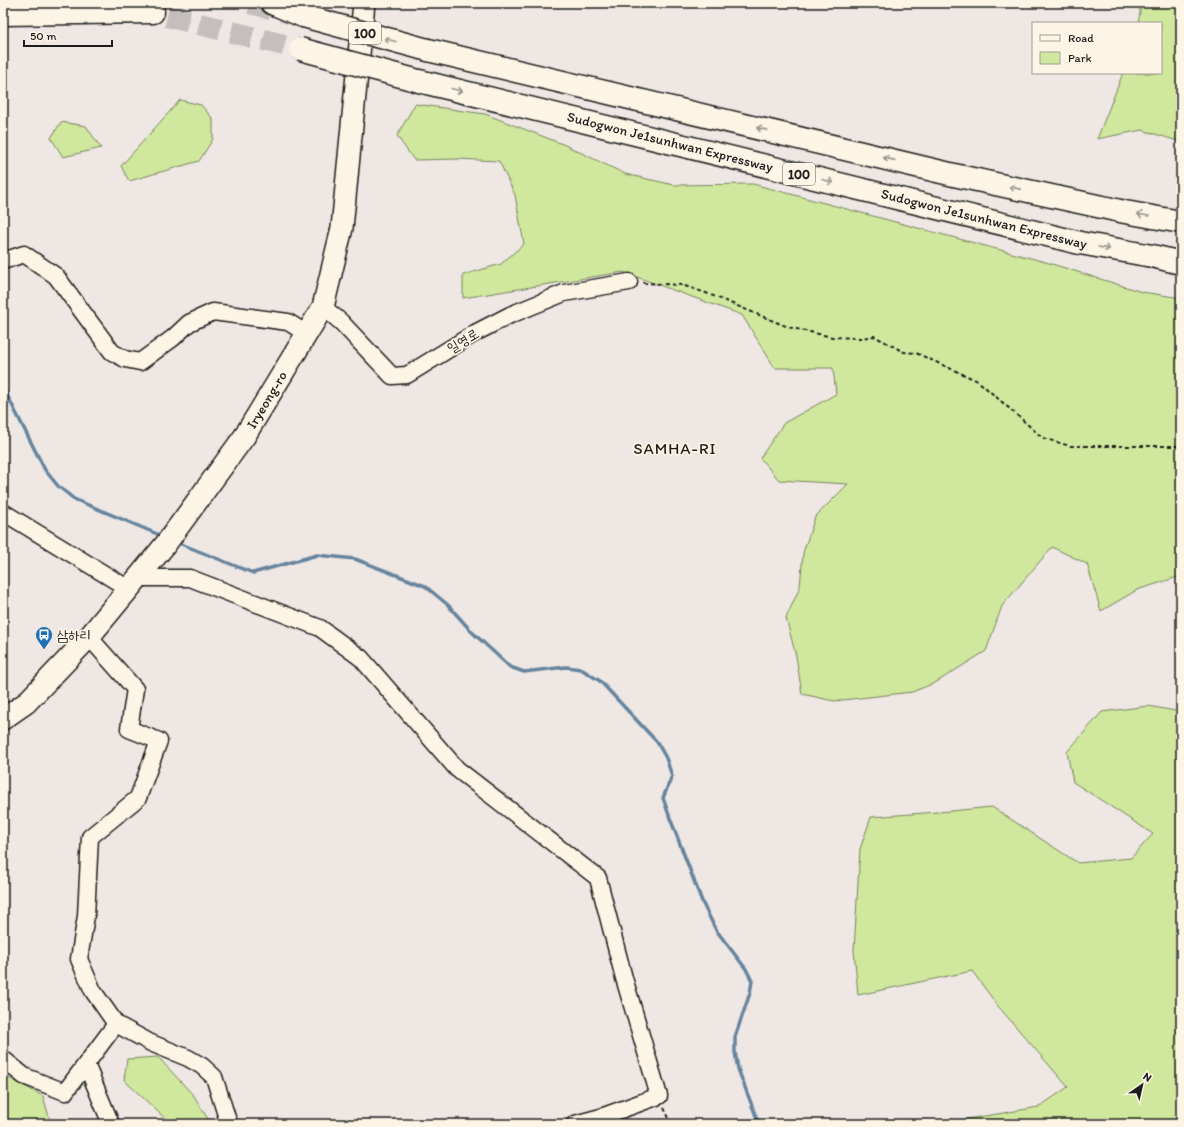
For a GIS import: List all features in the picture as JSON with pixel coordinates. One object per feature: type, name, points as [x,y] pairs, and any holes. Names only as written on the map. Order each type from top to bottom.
[{"type":"highway","name":"100","points":[[272,3],[303,16],[428,50],[961,176],[1125,212],[1181,222]]},
{"type":"highway","points":[[3,14],[153,12]]},
{"type":"highway","name":"Sudogwon Je1sunhwan Expressway","points":[[300,49],[419,81],[1080,243],[1152,256],[1181,263]]},
{"type":"main road","name":"Iryeong-ro","points":[[3,719],[26,703],[89,637],[165,545],[244,437],[323,307],[342,228],[364,3]]},
{"type":"street","points":[[3,261],[24,254],[56,276],[112,352],[125,359],[140,362],[174,338],[189,323],[214,312],[288,322],[306,334]]},
{"type":"street","name":"일영로","points":[[323,307],[341,322],[392,376],[407,375],[475,333],[510,315],[564,293],[629,282]]},
{"type":"street","points":[[3,512],[133,584],[190,578],[320,628],[362,658],[458,769],[598,878],[624,978],[659,1096],[601,1117],[575,1124]]},
{"type":"street","points":[[89,637],[135,689],[128,729],[158,741],[138,798],[90,837],[86,916],[79,959],[93,991],[116,1024],[151,1043],[188,1058],[202,1066],[214,1077],[229,1124]]},
{"type":"street","points":[[3,1059],[24,1076],[64,1092],[116,1024]]},
{"type":"street","points":[[86,1064],[112,1124]]},
{"type":"path","points":[[629,282],[682,285],[706,293],[788,327],[832,337],[860,338],[874,336],[904,352],[916,353],[978,381],[1043,438],[1070,446],[1181,446]]},
{"type":"path","points":[[659,1096],[673,1124]]},
{"type":"path","points":[[758,1124],[764,1124]]},
{"type":"green space","points":[[1140,3],[1181,3],[1181,142],[1142,130],[1097,139],[1123,74],[1162,74],[1162,22],[1138,22]]},
{"type":"green space","points":[[180,100],[201,105],[213,119],[213,139],[199,161],[129,181],[121,166]]},
{"type":"green space","points":[[415,104],[485,114],[565,145],[625,174],[674,185],[753,184],[1049,263],[1142,292],[1181,298],[1181,576],[1137,590],[1101,611],[1087,564],[1052,547],[1002,606],[986,651],[935,683],[912,692],[834,701],[802,694],[796,656],[786,618],[800,587],[803,553],[815,517],[848,484],[779,480],[760,458],[784,423],[836,394],[833,368],[775,368],[742,315],[623,272],[463,298],[463,275],[501,264],[524,244],[515,195],[499,161],[457,159],[414,160],[397,136]]},
{"type":"green space","points":[[61,122],[86,126],[101,148],[63,157],[51,138]]},
{"type":"green space","points":[[1148,706],[1181,712],[1181,1124],[946,1124],[1039,1107],[1068,1087],[998,1006],[972,971],[858,995],[854,950],[860,849],[871,817],[992,807],[1078,863],[1131,858],[1153,834],[1073,782],[1067,752],[1102,712]]},
{"type":"green space","points":[[158,1057],[194,1096],[211,1124],[171,1124],[124,1080],[127,1059]]},
{"type":"green space","points":[[3,1075],[43,1096],[51,1124],[3,1124]]},
{"type":"waterway","points":[[3,387],[45,470],[58,486],[74,499],[162,536]]},
{"type":"waterway","points":[[176,542],[253,573],[317,555],[355,559],[425,586],[448,605],[472,632],[510,667],[524,672],[566,667],[581,669],[600,681],[657,742],[666,758],[672,776],[663,798],[703,904],[716,930],[746,969],[752,981],[750,993],[735,1037],[735,1052],[738,1069],[759,1124]]},
{"type":"tunnel","points":[[250,3],[290,13]]},
{"type":"tunnel","points":[[135,8],[300,49]]},
{"type":"place","name":"삼하리","points":[[44,650]]},
{"type":"district","name":"SAMHA-RI","points":[[675,448]]}]
